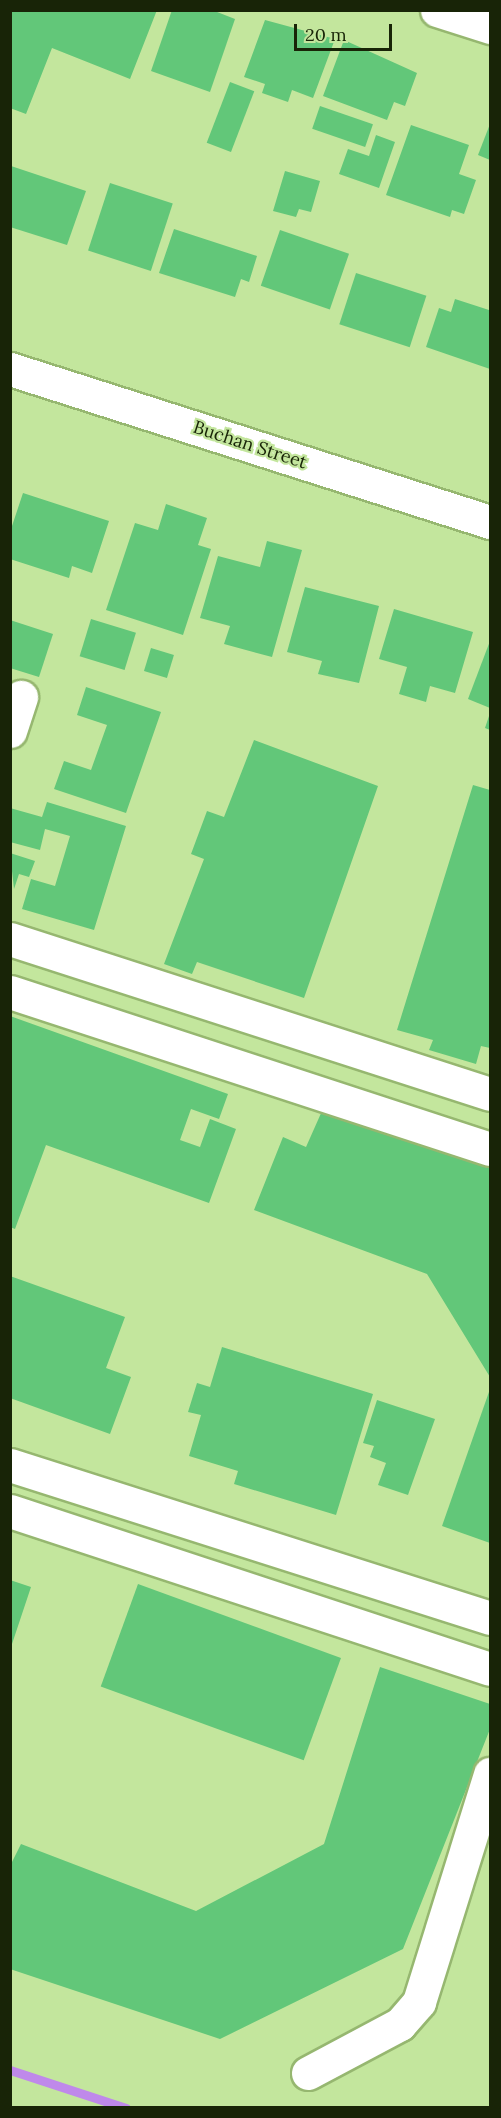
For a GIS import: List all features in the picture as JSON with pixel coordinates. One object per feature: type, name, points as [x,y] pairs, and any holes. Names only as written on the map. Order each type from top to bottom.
[{"type":"street","points":[[437,10],[490,27]]},
{"type":"street","name":"Buchan Street","points":[[10,369],[490,522]]},
{"type":"street","points":[[10,731],[21,697]]},
{"type":"street","points":[[10,939],[490,1094]]},
{"type":"street","points":[[10,992],[490,1149]]},
{"type":"street","points":[[10,1466],[490,1618]]},
{"type":"street","points":[[10,1511],[490,1670]]},
{"type":"street","points":[[308,2073],[374,2040],[419,2002],[490,1774]]},
{"type":"building","points":[[10,10],[157,10],[130,79],[52,48],[26,114],[10,108]]},
{"type":"building","points":[[172,10],[212,10],[235,19],[210,92],[151,71]]},
{"type":"building","points":[[265,20],[335,39],[313,98],[292,90],[288,102],[262,93],[265,84],[244,77]]},
{"type":"building","points":[[344,40],[417,73],[405,106],[394,102],[387,120],[323,96]]},
{"type":"building","points":[[230,82],[254,91],[231,152],[207,143]]},
{"type":"building","points":[[320,106],[373,124],[365,147],[312,129]]},
{"type":"building","points":[[490,124],[490,160],[478,155]]},
{"type":"building","points":[[411,125],[469,145],[459,174],[476,180],[464,214],[452,210],[450,217],[386,195]]},
{"type":"building","points":[[376,135],[395,142],[379,188],[339,174],[348,149],[369,156]]},
{"type":"building","points":[[11,166],[86,191],[67,245],[10,227]]},
{"type":"building","points":[[285,171],[320,181],[311,212],[299,209],[296,217],[273,211]]},
{"type":"building","points":[[110,183],[173,203],[151,271],[88,251]]},
{"type":"building","points":[[174,229],[257,256],[249,282],[241,279],[235,297],[159,273]]},
{"type":"building","points":[[280,230],[349,254],[330,310],[261,286]]},
{"type":"building","points":[[356,273],[426,296],[410,347],[339,324]]},
{"type":"building","points":[[455,299],[489,310],[490,369],[426,347],[439,308],[451,312]]},
{"type":"building","points":[[23,493],[109,521],[92,573],[72,566],[69,578],[10,559],[10,532]]},
{"type":"building","points":[[166,504],[207,518],[198,545],[211,549],[183,635],[106,610],[135,523],[158,530]]},
{"type":"building","points":[[267,541],[302,550],[272,657],[224,644],[230,626],[200,618],[218,556],[260,567]]},
{"type":"building","points":[[305,587],[379,606],[359,683],[318,674],[322,661],[287,652]]},
{"type":"building","points":[[394,609],[473,632],[455,693],[430,686],[426,702],[399,694],[407,667],[379,659]]},
{"type":"building","points":[[91,619],[136,633],[125,670],[80,656]]},
{"type":"building","points":[[10,620],[53,634],[39,677],[10,668]]},
{"type":"building","points":[[490,641],[490,708],[468,699]]},
{"type":"building","points":[[151,648],[174,655],[167,678],[144,671]]},
{"type":"building","points":[[86,687],[161,712],[126,813],[54,789],[64,761],[91,770],[107,725],[77,715]]},
{"type":"building","points":[[490,713],[490,730],[485,728]]},
{"type":"building","points":[[254,740],[378,786],[304,998],[197,962],[192,974],[164,964],[204,859],[191,854],[207,811],[224,817]]},
{"type":"building","points":[[473,785],[490,790],[490,1048],[481,1046],[476,1064],[429,1050],[433,1040],[397,1030]]},
{"type":"building","points":[[47,802],[126,826],[94,930],[22,909],[31,879],[55,886],[70,836],[45,829],[40,850],[10,842],[10,808],[42,817]]},
{"type":"building","points":[[10,853],[35,861],[29,877],[19,874],[14,889]]},
{"type":"building","points":[[10,1016],[228,1094],[219,1119],[191,1109],[180,1140],[200,1147],[210,1119],[236,1129],[209,1203],[46,1145],[15,1229],[10,1227]]},
{"type":"building","points":[[326,1102],[490,1164],[490,1377],[427,1274],[254,1210],[283,1137],[306,1147]]},
{"type":"building","points":[[10,1276],[125,1317],[106,1368],[131,1377],[110,1434],[10,1398]]},
{"type":"building","points":[[222,1347],[373,1394],[336,1515],[234,1484],[238,1471],[189,1456],[201,1415],[188,1412],[197,1383],[210,1387]]},
{"type":"building","points":[[490,1389],[490,1543],[442,1526]]},
{"type":"building","points":[[377,1400],[435,1419],[408,1495],[378,1485],[386,1463],[370,1457],[374,1446],[363,1443]]},
{"type":"building","points":[[10,1580],[31,1587],[11,1647],[10,1647]]},
{"type":"building","points":[[138,1584],[341,1658],[304,1760],[101,1686]]},
{"type":"building","points":[[380,1667],[490,1704],[490,1729],[403,1949],[220,2039],[10,1969],[10,1866],[21,1844],[196,1911],[324,1844]]},
{"type":"waterway","points":[[10,2070],[126,2108]]}]
